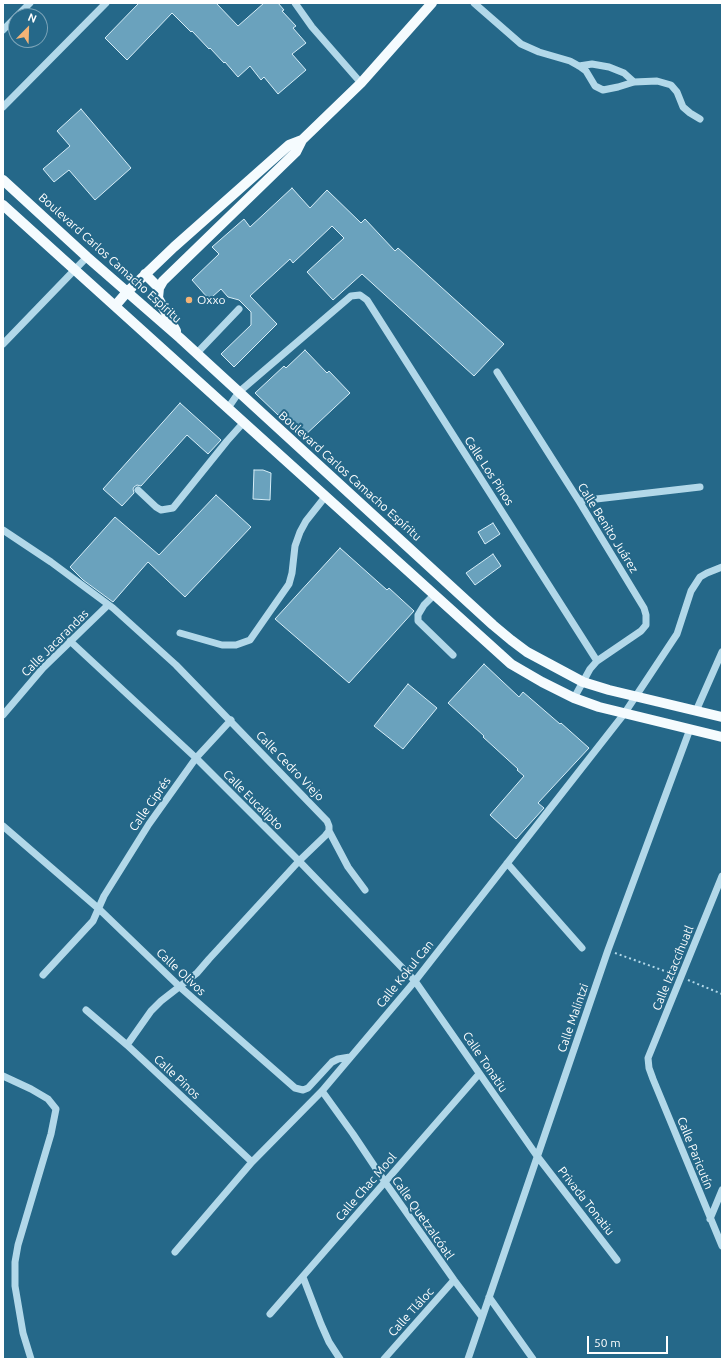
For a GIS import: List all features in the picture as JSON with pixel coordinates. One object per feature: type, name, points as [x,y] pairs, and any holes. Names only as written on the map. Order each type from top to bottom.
[{"type":"main road","points":[[180,338],[158,298],[159,288],[163,281],[296,152],[302,140],[361,83],[432,3]]},
{"type":"main road","points":[[115,306],[145,274],[289,145],[302,140]]},
{"type":"main road","name":"Boulevard Carlos Camacho Espíritu","points":[[3,180],[87,257],[197,353],[499,630],[528,652],[583,682],[609,690],[722,717]]},
{"type":"main road","points":[[3,205],[511,664],[574,698],[599,707],[722,737]]},
{"type":"main road","points":[[145,274],[159,288]]},
{"type":"street","points":[[3,106],[106,3]]},
{"type":"street","points":[[295,3],[312,27],[361,83]]},
{"type":"street","points":[[474,3],[521,44],[539,52],[570,60],[579,66],[586,71],[595,86],[603,90],[634,82],[657,81],[671,85],[677,92],[683,107],[690,113],[700,118]]},
{"type":"street","points":[[579,66],[592,64],[609,67],[624,73],[634,82]]},
{"type":"street","points":[[3,344],[87,257]]},
{"type":"street","name":"Calle Los Pinos","points":[[239,392],[352,296],[360,295],[367,300],[597,661]]},
{"type":"street","points":[[197,353],[239,309]]},
{"type":"street","name":"Calle Benito Juárez","points":[[496,372],[579,501],[644,608],[647,620],[646,625],[641,631],[597,661],[590,669],[574,698]]},
{"type":"street","points":[[228,408],[239,392]]},
{"type":"street","points":[[138,490],[161,510],[173,508],[244,422]]},
{"type":"street","points":[[579,501],[700,487]]},
{"type":"street","points":[[180,633],[222,645],[236,645],[250,640],[289,584],[295,546],[300,532],[306,521],[325,496]]},
{"type":"street","name":"Calle Cedro Viejo","points":[[3,530],[51,562],[108,605],[128,621],[176,665],[231,720],[327,821],[329,831],[348,867],[365,890]]},
{"type":"street","name":"Calle Kokul Can","points":[[175,1252],[252,1162],[322,1091],[415,981],[624,714],[634,696],[677,634],[691,591],[700,577],[707,572],[722,567]]},
{"type":"street","points":[[434,595],[424,605],[418,615],[418,621],[453,655]]},
{"type":"street","name":"Calle Jacarandas","points":[[3,715],[43,668],[108,605]]},
{"type":"street","name":"Calle Eucalipto","points":[[70,641],[196,758],[299,861],[415,981]]},
{"type":"street","points":[[696,711],[722,652]]},
{"type":"street","name":"Calle Ciprés","points":[[43,975],[93,921],[104,896],[121,866],[164,802],[196,758],[231,720]]},
{"type":"street","name":"Calle Malintzi","points":[[468,1359],[608,950],[690,729]]},
{"type":"street","name":"Calle Olivos","points":[[3,826],[99,908],[180,987],[295,1088],[303,1090],[308,1088],[332,1062],[338,1059],[350,1057]]},
{"type":"street","points":[[128,1045],[151,1011],[161,1001],[198,973],[209,958],[299,861],[329,831]]},
{"type":"street","points":[[507,863],[582,948]]},
{"type":"street","name":"Calle Iztaccíhuatl","points":[[649,1068],[648,1058],[722,876]]},
{"type":"street","name":"Calle Tonatiu","points":[[415,981],[537,1156]]},
{"type":"street","name":"Calle Pinos","points":[[86,1010],[128,1045],[252,1162]]},
{"type":"street","name":"Calle Paricutín","points":[[649,1068],[722,1246]]},
{"type":"street","name":"Calle Chac Mool","points":[[270,1314],[479,1074]]},
{"type":"street","points":[[3,1076],[48,1099],[56,1109],[51,1134],[18,1245],[15,1262],[15,1286],[23,1333],[31,1359]]},
{"type":"street","name":"Calle Quetzalcóatl","points":[[322,1091],[454,1280],[482,1316]]},
{"type":"street","name":"Privada Tonatiu","points":[[537,1156],[617,1260]]},
{"type":"street","points":[[710,1218],[722,1190]]},
{"type":"street","points":[[303,1277],[321,1324],[340,1359]]},
{"type":"street","name":"Calle Tláloc","points":[[384,1359],[454,1280]]},
{"type":"street","points":[[489,1297],[533,1359]]},
{"type":"path","points":[[608,950],[682,977],[722,994]]},
{"type":"building","points":[[139,3],[216,3],[238,26],[264,3],[278,3],[284,10],[282,11],[296,26],[293,28],[306,43],[292,54],[306,70],[278,94],[264,77],[261,80],[250,66],[238,77],[225,62],[224,63],[172,13],[127,60],[105,38]]},
{"type":"building","points":[[81,109],[131,168],[95,200],[69,170],[54,182],[43,169],[70,146],[57,131]]},
{"type":"building","points":[[292,188],[310,208],[327,190],[361,223],[365,219],[395,251],[398,248],[504,344],[474,376],[362,274],[333,300],[307,272],[344,238],[332,226],[293,263],[290,259],[250,296],[277,324],[234,367],[221,354],[251,325],[251,312],[239,300],[228,297],[221,289],[212,297],[207,297],[192,280],[219,254],[212,247],[244,219],[250,227]]},
{"type":"building","points":[[305,350],[327,373],[329,371],[350,393],[302,438],[279,414],[278,415],[255,393],[284,366],[286,368]]},
{"type":"building","points":[[180,403],[221,440],[208,454],[187,435],[141,486],[137,485],[134,487],[134,493],[122,506],[103,489]]},
{"type":"building","points":[[254,470],[263,470],[271,473],[270,500],[253,499]]},
{"type":"building","points":[[216,495],[251,527],[185,597],[148,562],[113,602],[83,580],[70,567],[115,517],[159,555]]},
{"type":"building","points":[[493,523],[500,534],[485,544],[478,532]]},
{"type":"building","points":[[340,548],[387,590],[389,588],[414,611],[349,683],[275,619]]},
{"type":"building","points":[[493,554],[501,566],[475,585],[466,573]]},
{"type":"building","points":[[484,664],[519,697],[523,692],[589,748],[538,803],[544,808],[516,839],[490,815],[524,776],[448,703]]},
{"type":"building","points":[[408,684],[437,708],[403,749],[374,726]]},
{"type":"place","name":"Oxxo","points":[[189,300]]}]
